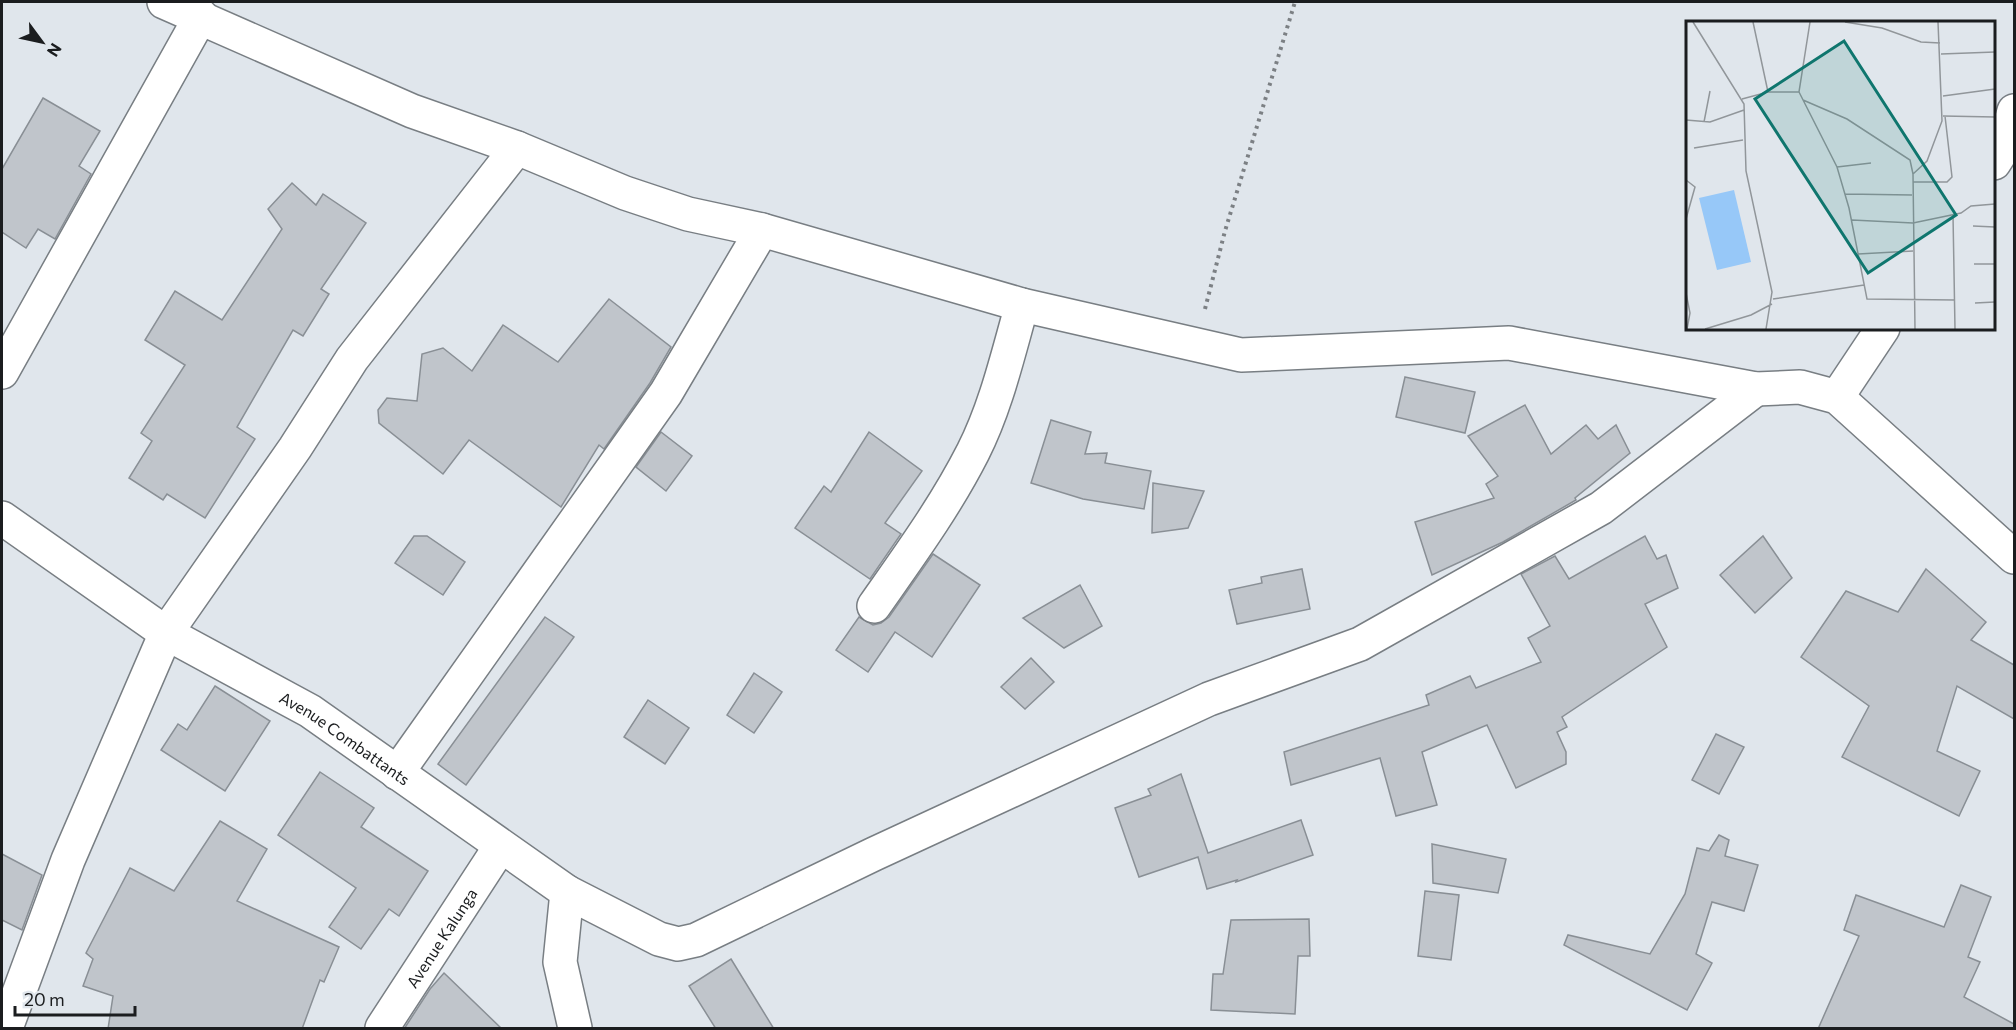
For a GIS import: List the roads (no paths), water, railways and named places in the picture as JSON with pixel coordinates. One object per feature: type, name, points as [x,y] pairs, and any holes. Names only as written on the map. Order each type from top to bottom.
[{"type":"street","points":[[164,2],[201,16],[412,111],[518,148],[626,193],[678,210],[762,230],[1022,305],[1241,356],[1509,343],[1756,389],[1800,387],[1837,397],[2014,557]]},
{"type":"street","points":[[2,372],[201,16]]},
{"type":"street","points":[[2004,155],[2014,111]]},
{"type":"street","points":[[7,1005],[166,633],[295,448],[352,359],[518,148]]},
{"type":"street","points":[[397,773],[666,393],[762,230]]},
{"type":"street","points":[[874,606],[939,514],[974,450],[996,394],[1022,305]]},
{"type":"street","points":[[1837,397],[1882,330]]},
{"type":"street","name":"Avenue Combattants","points":[[2,518],[166,633],[310,711],[567,892],[659,939],[678,944],[696,940],[874,854],[1209,699],[1360,644],[1601,508],[1756,389]]},
{"type":"street","name":"Avenue Kalunga","points":[[382,1029],[500,847]]},
{"type":"street","points":[[567,892],[560,962],[575,1029]]}]
